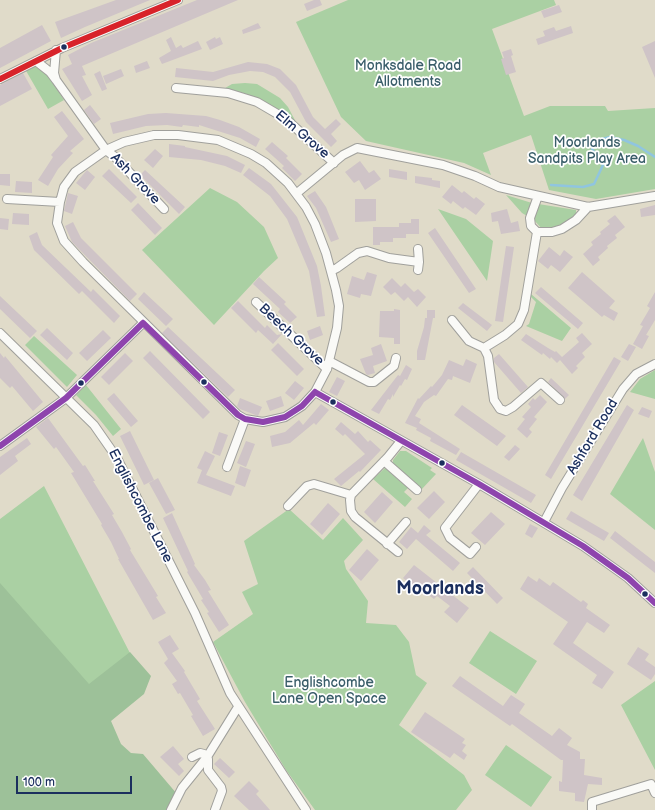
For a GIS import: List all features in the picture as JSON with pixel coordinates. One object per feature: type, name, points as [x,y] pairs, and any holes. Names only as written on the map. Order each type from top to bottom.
[{"type":"street","points":[[0,79],[56,50],[178,0]]},
{"type":"street","points":[[56,50],[54,73],[56,80]]},
{"type":"street","name":"Ash Grove","points":[[36,61],[50,72],[106,150],[115,157],[164,209]]},
{"type":"street","name":"Elm Grove","points":[[176,88],[228,93],[257,102],[286,119],[334,163]]},
{"type":"street","points":[[154,135],[178,135],[218,140],[246,151],[266,163],[297,193],[315,224],[331,271],[338,306],[337,328],[327,369],[315,392],[302,406],[285,417],[263,422],[245,419],[238,415],[143,322],[64,241],[57,223],[64,188],[75,172],[106,150],[130,140],[154,135]]},
{"type":"street","points":[[297,193],[351,150],[357,148],[443,164],[475,176],[498,187],[588,208],[655,196]]},
{"type":"street","points":[[538,196],[530,218],[531,226],[537,232],[552,232],[562,229],[576,220],[588,208]]},
{"type":"street","points":[[8,199],[60,202]]},
{"type":"street","points":[[484,348],[505,335],[518,324],[524,310],[537,232]]},
{"type":"street","points":[[331,271],[358,253],[367,252],[418,266],[418,249]]},
{"type":"street","name":"Beech Grove","points":[[256,302],[327,369]]},
{"type":"street","points":[[452,320],[469,341],[484,348],[488,356],[494,400],[500,409],[506,411],[513,407],[541,383],[560,400]]},
{"type":"street","points":[[0,446],[66,398],[143,322]]},
{"type":"street","name":"Englishcombe Lane","points":[[0,333],[94,425],[117,458],[195,613],[238,707],[306,810]]},
{"type":"street","points":[[329,360],[369,382],[374,382],[394,366],[396,358]]},
{"type":"street","name":"Ashford Road","points":[[544,522],[562,488],[623,389],[636,374],[655,364]]},
{"type":"street","points":[[315,392],[479,484],[583,546],[614,568],[655,603]]},
{"type":"street","points":[[227,467],[245,419]]},
{"type":"street","points":[[398,552],[355,517],[350,505],[351,495],[401,441]]},
{"type":"street","points":[[384,460],[417,490]]},
{"type":"street","points":[[288,506],[308,486],[314,484],[351,495]]},
{"type":"street","points":[[476,547],[468,557],[450,538],[445,528],[479,484]]},
{"type":"street","points":[[388,544],[406,522]]},
{"type":"street","points":[[171,810],[182,788],[207,757],[238,707]]},
{"type":"street","points":[[192,757],[200,753],[207,757]]},
{"type":"street","points":[[207,757],[208,770],[221,787],[222,791],[215,810]]},
{"type":"street","points":[[592,810],[592,802],[651,784],[655,793]]},
{"type":"green space","name":"Monksdale Road Allotments","points":[[348,0],[554,0],[556,5],[492,29],[524,116],[550,106],[605,106],[608,111],[655,108],[655,189],[596,199],[549,190],[531,135],[483,153],[491,175],[464,163],[366,141],[341,117],[296,22]]},
{"type":"green space","points":[[34,66],[48,75],[64,100],[48,109],[25,69]]},
{"type":"green space","points":[[232,84],[257,84],[280,98],[288,107],[297,124],[277,109],[255,98],[232,91],[220,91]]},
{"type":"green space","points":[[210,188],[237,202],[264,227],[278,258],[214,325],[142,250]]},
{"type":"green space","points":[[506,195],[532,203],[576,210],[576,215],[574,218],[552,229],[542,229],[534,220],[522,213]]},
{"type":"green space","points":[[438,209],[466,219],[493,241],[487,281]]},
{"type":"green space","points":[[531,294],[571,328],[562,341],[526,326],[529,324],[536,302],[531,297]]},
{"type":"green space","points":[[34,336],[77,375],[67,387],[25,345]]},
{"type":"green space","points":[[655,370],[655,399],[630,392],[640,379]]},
{"type":"green space","points":[[86,385],[121,429],[113,436],[96,415],[76,395]]},
{"type":"green space","points":[[643,438],[655,472],[655,530],[610,494]]},
{"type":"green space","points":[[400,451],[406,451],[432,468],[430,470],[436,474],[421,490],[393,463],[393,460]]},
{"type":"green space","points":[[385,468],[408,488],[404,492],[412,499],[405,507],[373,479]]},
{"type":"green space","points":[[44,486],[132,657],[75,702],[0,591],[0,519]]},
{"type":"green space","name":"Englishcombe Lane Open Space","points":[[289,509],[323,540],[343,518],[363,540],[344,561],[346,569],[368,601],[366,623],[396,625],[409,642],[416,675],[427,683],[399,725],[464,775],[472,790],[456,810],[315,810],[286,770],[245,702],[213,642],[253,614],[242,592],[258,584],[244,541]]},
{"type":"green space","points":[[0,583],[89,684],[130,652],[151,676],[144,694],[111,721],[121,744],[131,753],[143,754],[177,794],[167,810],[0,810]]},
{"type":"green space","points":[[490,631],[537,661],[516,694],[469,663]]},
{"type":"green space","points":[[655,681],[655,770],[621,705]]},
{"type":"green space","points":[[506,745],[552,777],[531,807],[485,775]]},
{"type":"building","points":[[116,0],[150,0],[61,38],[55,22]]},
{"type":"building","points":[[197,0],[238,0],[82,66],[86,75],[82,76],[92,95],[82,101],[62,69],[72,64],[68,55],[91,43]]},
{"type":"building","points":[[314,0],[320,0],[322,5],[307,11],[304,4]]},
{"type":"building","points":[[559,5],[562,12],[544,18],[541,11]]},
{"type":"building","points":[[258,23],[261,28],[243,34],[242,30]]},
{"type":"building","points":[[42,25],[51,41],[0,68],[0,48]]},
{"type":"building","points":[[571,26],[573,33],[538,45],[536,39],[545,36],[543,31],[554,27],[556,31]]},
{"type":"building","points":[[171,37],[176,48],[181,45],[183,48],[198,41],[202,49],[162,64],[159,58],[171,51],[166,40]]},
{"type":"building","points":[[215,37],[216,39],[220,37],[223,44],[210,50],[206,42]]},
{"type":"building","points":[[655,41],[655,78],[642,47]]},
{"type":"building","points":[[511,49],[513,55],[511,56],[516,72],[506,75],[501,59],[504,58],[502,52]]},
{"type":"building","points":[[147,61],[150,68],[136,73],[134,66]]},
{"type":"building","points":[[248,62],[267,64],[280,69],[296,85],[313,117],[325,129],[336,119],[341,124],[331,134],[337,141],[331,147],[306,122],[290,92],[275,77],[263,72],[250,71],[229,75],[213,81],[175,77],[176,68],[213,72]]},
{"type":"building","points":[[121,69],[124,76],[106,84],[103,76]]},
{"type":"building","points":[[100,71],[107,89],[102,91],[94,74]]},
{"type":"building","points":[[23,73],[32,89],[0,106],[0,85]]},
{"type":"building","points":[[90,105],[101,119],[94,124],[84,110]]},
{"type":"building","points":[[62,111],[84,139],[70,151],[73,153],[58,169],[48,186],[38,180],[53,157],[51,155],[68,136],[54,117]]},
{"type":"building","points":[[166,113],[206,116],[239,127],[260,139],[256,147],[240,138],[199,125],[199,127],[183,125],[182,127],[167,125],[146,126],[113,134],[110,123],[148,114]]},
{"type":"building","points":[[272,142],[288,156],[286,158],[302,174],[295,181],[282,168],[284,166],[265,149]]},
{"type":"building","points":[[169,144],[185,146],[227,156],[245,165],[241,173],[225,166],[201,160],[169,157]]},
{"type":"building","points":[[155,149],[163,156],[153,168],[144,160]]},
{"type":"building","points":[[360,161],[369,173],[374,170],[381,179],[365,190],[359,180],[354,183],[345,172]]},
{"type":"building","points":[[249,168],[271,184],[297,217],[317,266],[325,316],[317,317],[309,271],[287,219],[270,196],[243,175]]},
{"type":"building","points":[[109,169],[137,197],[131,203],[102,176]]},
{"type":"building","points":[[389,169],[407,172],[407,180],[389,177]]},
{"type":"building","points":[[87,170],[95,177],[85,190],[76,183]]},
{"type":"building","points":[[145,170],[185,207],[179,214],[140,175]]},
{"type":"building","points":[[0,174],[10,174],[10,186],[0,185]]},
{"type":"building","points":[[415,176],[432,178],[432,180],[440,181],[440,188],[415,183]]},
{"type":"building","points":[[16,181],[32,182],[32,193],[15,192]]},
{"type":"building","points":[[452,185],[462,193],[464,191],[474,199],[476,197],[485,204],[476,215],[465,207],[463,209],[453,201],[451,204],[442,197]]},
{"type":"building","points":[[315,191],[326,207],[339,239],[331,242],[316,208],[307,196]]},
{"type":"building","points":[[68,193],[78,196],[72,214],[64,211]]},
{"type":"building","points":[[355,199],[376,199],[376,221],[355,222]]},
{"type":"building","points":[[138,203],[162,228],[155,235],[131,210]]},
{"type":"building","points":[[655,205],[655,215],[641,217],[640,209]]},
{"type":"building","points":[[507,209],[511,223],[518,221],[520,231],[501,234],[498,221],[492,222],[491,213]]},
{"type":"building","points":[[13,213],[29,214],[29,225],[12,224]]},
{"type":"building","points":[[615,215],[625,227],[615,235],[617,238],[607,246],[608,248],[598,257],[600,260],[593,266],[583,254],[593,245],[591,242],[601,234],[600,232],[610,224],[607,221]]},
{"type":"building","points":[[0,218],[9,219],[8,230],[0,229]]},
{"type":"building","points":[[411,219],[419,219],[419,234],[406,234],[406,238],[393,238],[393,242],[380,242],[380,245],[373,245],[373,227],[399,227],[399,223],[411,223]]},
{"type":"building","points":[[73,222],[81,238],[137,294],[130,301],[72,242],[65,226]]},
{"type":"building","points":[[435,228],[476,289],[469,293],[428,233]]},
{"type":"building","points":[[37,232],[42,245],[91,292],[93,289],[120,316],[114,323],[82,291],[79,294],[34,250],[29,236]]},
{"type":"building","points":[[506,246],[514,247],[503,322],[495,321]]},
{"type":"building","points":[[549,247],[560,256],[564,250],[573,257],[560,272],[551,265],[548,269],[538,261]]},
{"type":"building","points":[[367,272],[377,275],[371,296],[361,294],[360,298],[347,294],[352,276],[364,280]]},
{"type":"building","points":[[582,272],[615,301],[609,308],[618,313],[614,321],[604,315],[602,317],[568,288]]},
{"type":"building","points":[[259,277],[286,302],[284,304],[297,317],[290,323],[278,312],[280,309],[253,284]]},
{"type":"building","points":[[392,278],[401,287],[405,283],[414,292],[418,289],[426,297],[417,307],[408,297],[404,301],[395,292],[391,295],[383,287]]},
{"type":"building","points":[[541,287],[583,323],[578,329],[535,293]]},
{"type":"building","points":[[144,292],[173,319],[166,326],[138,299]]},
{"type":"building","points":[[655,292],[655,320],[646,335],[649,336],[642,349],[633,344],[643,326],[640,325],[650,308],[647,306]]},
{"type":"building","points":[[0,296],[37,331],[30,338],[0,309]]},
{"type":"building","points":[[238,301],[265,328],[267,325],[277,335],[282,334],[273,344],[258,330],[256,333],[231,308]]},
{"type":"building","points":[[463,303],[492,325],[487,331],[458,308]]},
{"type":"building","points":[[394,309],[400,310],[400,344],[394,344],[394,338],[379,337],[380,311],[394,311]]},
{"type":"building","points":[[427,310],[435,310],[435,318],[433,318],[425,360],[417,360],[417,351],[425,318],[427,318]]},
{"type":"building","points":[[320,326],[323,335],[310,340],[307,331]]},
{"type":"building","points":[[168,327],[235,390],[228,397],[162,333]]},
{"type":"building","points":[[47,328],[73,353],[67,360],[40,335]]},
{"type":"building","points":[[103,330],[111,338],[87,361],[79,353]]},
{"type":"building","points":[[582,333],[592,344],[582,353],[585,357],[576,366],[578,368],[572,374],[560,360],[557,363],[551,357],[550,359],[543,353],[542,355],[521,340],[526,334],[555,352],[556,351],[562,357],[579,342],[576,338]]},
{"type":"building","points":[[278,343],[304,369],[297,376],[271,350]]},
{"type":"building","points":[[381,344],[387,361],[373,366],[375,373],[368,375],[366,374],[360,359],[373,355],[371,348]]},
{"type":"building","points":[[629,344],[636,347],[628,361],[621,357]]},
{"type":"building","points":[[150,351],[210,412],[203,419],[143,358]]},
{"type":"building","points":[[0,353],[4,358],[5,356],[43,402],[33,411],[12,386],[10,388],[0,378]]},
{"type":"building","points":[[125,353],[133,361],[109,385],[101,377]]},
{"type":"building","points":[[499,354],[528,387],[521,393],[494,362],[494,358]]},
{"type":"building","points":[[614,357],[621,361],[551,479],[545,475]]},
{"type":"building","points":[[466,359],[477,364],[470,383],[453,376],[452,380],[448,379],[436,396],[434,395],[424,402],[415,416],[421,419],[419,423],[460,449],[456,455],[430,441],[431,438],[416,430],[417,428],[405,423],[418,398],[419,399],[431,386],[432,387],[442,375],[449,360],[463,366]]},
{"type":"building","points":[[406,365],[412,369],[407,380],[405,379],[390,400],[388,399],[379,414],[371,410],[398,375],[400,376]]},
{"type":"building","points":[[337,377],[345,381],[337,396],[329,392]]},
{"type":"building","points":[[551,378],[569,395],[565,399],[548,382]]},
{"type":"building","points":[[295,381],[304,388],[294,400],[285,393]]},
{"type":"building","points":[[114,393],[138,421],[131,427],[107,399]]},
{"type":"building","points":[[540,395],[547,402],[534,417],[537,419],[529,429],[532,432],[527,438],[517,429],[525,419],[522,417],[531,407],[528,404],[533,398],[535,400]]},
{"type":"building","points":[[281,396],[284,406],[270,411],[266,401]]},
{"type":"building","points":[[240,398],[262,407],[258,416],[240,409],[237,406]]},
{"type":"building","points":[[321,404],[329,410],[316,425],[314,423],[290,443],[272,447],[270,436],[285,432],[299,420],[303,425]]},
{"type":"building","points":[[462,405],[506,436],[497,446],[454,415]]},
{"type":"building","points":[[627,405],[634,410],[582,501],[573,495]]},
{"type":"building","points":[[642,407],[652,411],[649,418],[638,414]]},
{"type":"building","points":[[48,418],[83,466],[85,465],[95,481],[93,481],[114,514],[112,515],[131,549],[130,550],[158,596],[156,597],[166,613],[153,620],[118,559],[111,542],[101,525],[102,524],[71,473],[74,472],[56,447],[54,449],[36,427]]},
{"type":"building","points":[[341,422],[355,434],[358,431],[368,442],[370,440],[381,450],[360,472],[359,471],[341,486],[334,479],[365,454],[345,434],[343,436],[335,429]]},
{"type":"building","points":[[130,431],[154,480],[144,485],[120,436]]},
{"type":"building","points":[[219,432],[228,435],[220,456],[212,453]]},
{"type":"building","points":[[27,438],[31,444],[15,456],[18,461],[0,475],[0,457]]},
{"type":"building","points":[[246,441],[255,444],[246,467],[237,463]]},
{"type":"building","points":[[515,445],[520,449],[509,461],[504,457]]},
{"type":"building","points":[[205,451],[215,456],[206,475],[235,486],[231,496],[197,483],[202,470],[197,468]]},
{"type":"building","points":[[461,452],[536,495],[531,503],[456,460]]},
{"type":"building","points":[[240,466],[251,470],[245,487],[235,483]]},
{"type":"building","points":[[158,478],[175,510],[166,514],[149,483]]},
{"type":"building","points":[[434,491],[445,502],[429,519],[417,508]]},
{"type":"building","points":[[382,492],[393,502],[375,523],[364,512]]},
{"type":"building","points":[[328,503],[340,514],[322,535],[310,524]]},
{"type":"building","points":[[571,511],[609,533],[604,541],[566,519]]},
{"type":"building","points":[[491,512],[505,524],[485,545],[471,533]]},
{"type":"building","points":[[172,513],[195,564],[194,565],[211,590],[208,591],[229,625],[219,632],[207,613],[209,612],[201,600],[203,599],[187,572],[188,571],[163,518]]},
{"type":"building","points":[[530,524],[538,528],[532,538],[525,534]]},
{"type":"building","points":[[424,525],[431,531],[426,535],[460,563],[453,571],[416,539],[407,549],[399,542],[411,527],[418,533]]},
{"type":"building","points":[[615,531],[655,562],[655,573],[610,538]]},
{"type":"building","points":[[367,549],[379,560],[361,581],[349,570]]},
{"type":"building","points":[[414,565],[469,608],[457,623],[444,612],[450,606],[437,596],[434,599],[427,594],[425,596],[403,578]]},
{"type":"building","points":[[473,567],[503,598],[497,604],[467,573]]},
{"type":"building","points":[[528,576],[537,582],[539,578],[550,586],[553,582],[581,602],[583,600],[588,604],[586,608],[610,625],[604,633],[587,622],[573,643],[614,672],[602,689],[592,683],[597,675],[553,644],[568,622],[520,589]]},
{"type":"building","points":[[170,635],[179,649],[172,653],[185,671],[184,672],[200,699],[197,701],[215,729],[203,736],[180,693],[178,694],[172,684],[177,681],[164,663],[168,659],[158,642]]},
{"type":"building","points":[[638,647],[649,654],[645,660],[655,667],[655,674],[651,680],[627,664]]},
{"type":"building","points":[[460,676],[503,706],[511,695],[525,704],[519,713],[552,736],[559,728],[572,738],[567,745],[580,752],[580,759],[585,759],[584,775],[602,778],[602,785],[588,784],[584,802],[575,801],[575,793],[559,791],[559,781],[562,782],[563,760],[512,724],[510,726],[452,686]]},
{"type":"building","points":[[425,712],[465,739],[462,743],[466,745],[462,751],[467,755],[464,760],[454,753],[450,758],[411,732]]},
{"type":"building","points":[[173,746],[184,759],[178,764],[184,771],[179,776],[160,757]]},
{"type":"building","points":[[220,758],[235,772],[229,778],[214,764]]},
{"type":"building","points":[[249,781],[259,791],[256,794],[270,810],[249,810],[234,796]]},
{"type":"waterway","points":[[551,185],[583,187],[594,184],[603,165],[592,149],[593,142],[598,140],[610,137],[624,140],[638,146],[655,157]]},
{"type":"transit line","points":[[0,79],[62,48],[178,0]]},
{"type":"transit line","points":[[143,323],[238,415],[245,419],[263,422],[285,417],[302,406],[315,392]]},
{"type":"transit line","points":[[0,446],[66,398],[143,323]]},
{"type":"transit line","points":[[315,392],[479,484],[583,546],[628,578],[655,603]]},
{"type":"district","name":"Moorlands","points":[[440,589]]},
{"type":"park label","name":"Moorlands Sandpits Play Area","points":[[587,152]]}]
